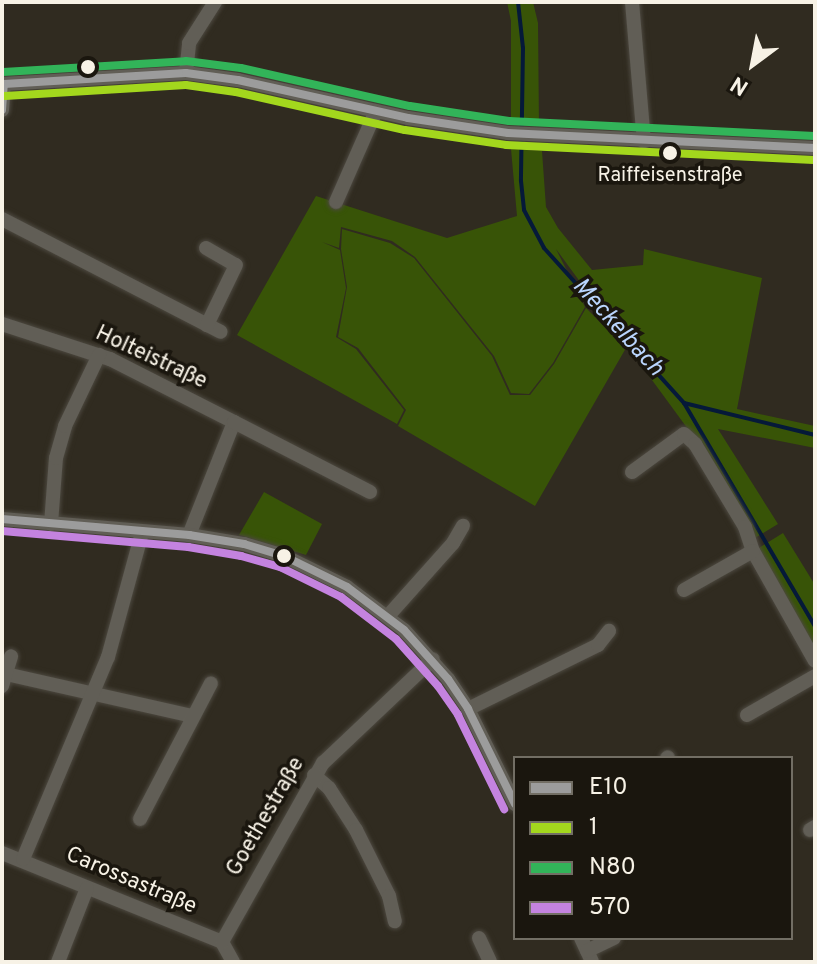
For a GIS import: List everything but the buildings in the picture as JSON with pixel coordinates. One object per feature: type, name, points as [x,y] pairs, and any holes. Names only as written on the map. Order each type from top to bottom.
[{"type":"street","points":[[186,73],[189,43],[215,2]]},
{"type":"street","points":[[632,2],[644,141]]},
{"type":"street","points":[[2,110],[3,84],[186,73],[229,78],[376,111],[511,134],[815,148]]},
{"type":"street","points":[[336,202],[376,111]]},
{"type":"street","points":[[2,219],[214,328],[236,265],[206,248]]},
{"type":"street","name":"Holteistraße","points":[[2,324],[99,355],[370,492]]},
{"type":"street","points":[[51,524],[51,495],[59,447],[75,400],[99,355]]},
{"type":"street","points":[[189,535],[234,422]]},
{"type":"street","points":[[632,472],[684,434],[695,444],[745,527],[753,551],[815,661]]},
{"type":"street","points":[[2,519],[189,535],[284,556],[347,587],[388,616],[433,659],[468,709],[513,800]]},
{"type":"street","points":[[388,616],[453,543],[463,526]]},
{"type":"street","points":[[23,859],[108,657],[142,533]]},
{"type":"street","points":[[684,590],[753,551]]},
{"type":"street","points":[[468,709],[598,645],[609,631]]},
{"type":"street","points":[[11,656],[4,680],[94,692],[192,716]]},
{"type":"street","name":"Goethestraße","points":[[222,942],[314,775],[338,745],[433,659]]},
{"type":"street","points":[[747,715],[815,676]]},
{"type":"street","points":[[140,819],[211,683]]},
{"type":"street","points":[[314,775],[329,788],[356,830],[389,896],[395,921]]},
{"type":"street","name":"Carossastraße","points":[[2,853],[222,942]]},
{"type":"street","points":[[58,962],[87,888]]},
{"type":"street","points":[[479,938],[490,962]]},
{"type":"street","points":[[587,950],[610,940]]},
{"type":"street","points":[[222,942],[233,962]]},
{"type":"green space","points":[[507,2],[533,2],[538,23],[539,126],[511,122],[511,21]]},
{"type":"green space","points":[[511,149],[542,151],[546,207],[558,228],[592,270],[643,265],[644,249],[762,278],[737,409],[815,426],[815,448],[718,429],[778,524],[755,538],[704,451],[556,249],[585,307],[553,363],[529,394],[511,393],[494,356],[415,257],[392,241],[341,227],[339,248],[322,242],[340,250],[346,288],[336,337],[356,349],[404,410],[397,424],[237,335],[316,196],[447,238],[517,216]]},
{"type":"green space","points":[[342,229],[390,243],[414,258],[492,356],[510,395],[530,395],[554,364],[586,308],[626,348],[535,506],[398,426],[406,410],[358,348],[338,337],[347,287],[341,249]]},
{"type":"green space","points":[[264,492],[322,524],[306,555],[239,535]]},
{"type":"green space","points":[[783,533],[815,585],[815,650],[754,551]]},
{"type":"waterway","name":"Meckelbach","points":[[518,2],[523,48],[521,181],[524,210],[544,248],[684,403],[815,626]]},
{"type":"waterway","points":[[684,403],[815,435]]},
{"type":"transit line","name":"N80","points":[[3,72],[186,61],[241,68],[410,106],[509,121],[815,136]]},
{"type":"transit line","name":"E10","points":[[2,110],[4,84],[186,73],[238,80],[408,118],[508,133],[815,148]]},
{"type":"transit line","name":"1","points":[[5,96],[186,85],[236,92],[405,130],[506,145],[814,160]]},
{"type":"transit line","name":"E10","points":[[2,519],[189,535],[244,544],[284,556],[347,587],[404,630],[448,679],[468,709],[513,800]]},
{"type":"transit line","name":"570","points":[[2,531],[188,547],[241,556],[280,567],[341,597],[396,639],[438,686],[458,715],[504,809]]},
{"type":"place","name":"Raiffeisenstraße","points":[[670,153]]}]
